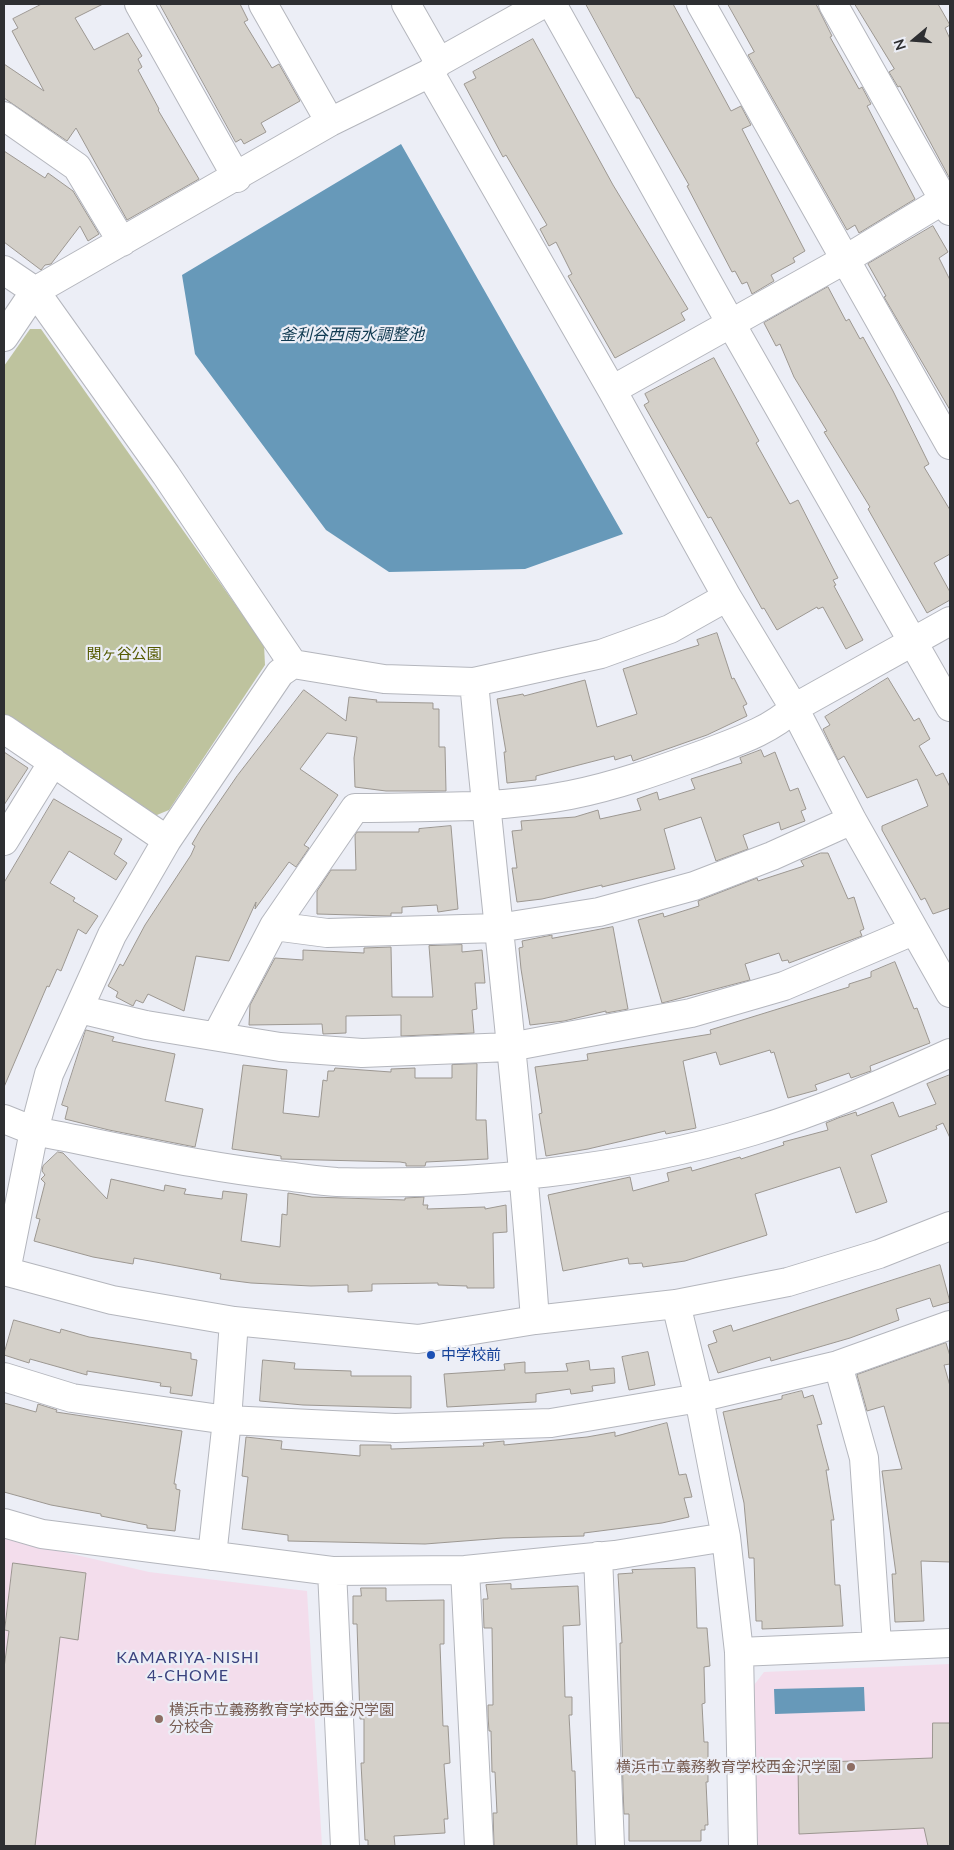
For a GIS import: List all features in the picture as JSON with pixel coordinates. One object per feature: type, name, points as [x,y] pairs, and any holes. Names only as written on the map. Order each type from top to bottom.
[{"type":"street","points":[[139,4],[237,178]]},
{"type":"street","points":[[263,4],[330,122]]},
{"type":"street","points":[[406,4],[435,67],[612,390],[727,597],[794,708],[852,820],[884,874],[913,931],[950,993]]},
{"type":"street","points":[[4,337],[35,291],[237,178],[330,122],[435,67],[543,4]]},
{"type":"street","points":[[552,4],[730,322],[950,706]]},
{"type":"street","points":[[701,4],[950,445]]},
{"type":"street","points":[[612,390],[730,322],[948,202],[833,4]]},
{"type":"street","points":[[4,116],[77,168],[122,242]]},
{"type":"street","points":[[4,270],[35,291],[166,475],[294,664]]},
{"type":"street","points":[[727,597],[670,629],[601,654],[474,682],[384,679],[294,664],[280,673],[167,840],[112,935],[49,1074],[34,1131],[5,1271],[112,1300],[234,1321],[418,1339],[536,1320],[676,1304],[788,1282],[879,1254],[950,1226]]},
{"type":"street","points":[[217,1036],[274,926],[355,808],[486,806],[570,795],[651,773],[721,748],[779,722],[794,708],[950,621]]},
{"type":"street","points":[[474,682],[510,1047],[525,1174],[536,1320]]},
{"type":"street","points":[[4,730],[167,840]]},
{"type":"street","points":[[4,841],[53,762]]},
{"type":"street","points":[[274,926],[327,933],[498,928],[599,912],[694,886],[772,856],[852,820]]},
{"type":"street","points":[[79,1008],[146,1025],[280,1047],[362,1053],[510,1047],[691,1013],[784,986],[913,931]]},
{"type":"street","points":[[4,1120],[34,1131],[238,1171],[336,1182],[433,1180],[525,1174],[640,1160],[753,1131],[858,1094],[950,1053]]},
{"type":"street","points":[[676,1304],[699,1398],[726,1537],[740,1652],[743,1846]]},
{"type":"street","points":[[212,1556],[227,1420],[234,1321]]},
{"type":"street","points":[[4,1377],[72,1398],[227,1420],[395,1428],[550,1422],[699,1398],[838,1365],[950,1325]]},
{"type":"street","points":[[838,1365],[864,1458],[877,1644]]},
{"type":"street","points":[[4,1523],[42,1534],[332,1571],[465,1570],[598,1556],[726,1537]]},
{"type":"street","points":[[598,1556],[610,1846]]},
{"type":"street","points":[[465,1570],[479,1846]]},
{"type":"street","points":[[332,1571],[345,1846]]},
{"type":"street","points":[[740,1652],[877,1644],[950,1643]]},
{"type":"shaded area","name":"横浜市立義務教育学校西金沢学園 分校舎","points":[[4,1538],[149,1572],[307,1591],[322,1846],[4,1846]]},
{"type":"shaded area","name":"横浜市立義務教育学校西金沢学園","points":[[950,1664],[950,1846],[755,1846],[751,1689],[764,1672]]},
{"type":"green space","name":"関ヶ谷公園","points":[[30,329],[41,329],[264,645],[265,665],[169,810],[152,817],[4,719],[4,366]]},
{"type":"water","name":"釜利谷西雨水調整池","points":[[401,144],[623,534],[525,569],[389,572],[326,530],[195,354],[182,275]]},
{"type":"water","points":[[864,1687],[865,1711],[775,1714],[774,1689]]},
{"type":"building","points":[[42,4],[103,4],[75,18],[94,50],[128,33],[142,56],[138,59],[142,67],[138,70],[158,110],[199,179],[127,220],[76,128],[67,141],[4,98],[4,64],[44,91],[12,31],[18,28],[13,19]]},
{"type":"building","points":[[160,4],[240,4],[248,20],[244,22],[272,68],[279,64],[300,101],[261,123],[266,132],[244,144],[241,139],[236,142]]},
{"type":"building","points":[[586,4],[673,4],[731,111],[741,106],[751,125],[742,129],[805,251],[793,258],[795,262],[771,275],[774,281],[752,294],[747,282],[742,284],[735,271],[732,272],[687,186],[689,185],[639,98],[637,98]]},
{"type":"building","points":[[728,4],[816,4],[832,36],[830,37],[859,89],[862,87],[871,104],[867,106],[915,199],[859,233],[855,225],[847,230],[748,55],[754,52]]},
{"type":"building","points":[[855,4],[938,4],[950,25],[945,28],[950,39],[950,179],[900,86],[898,87],[889,72],[894,69]]},
{"type":"building","points":[[533,39],[613,185],[688,309],[681,313],[685,320],[615,358],[568,276],[572,274],[556,242],[549,246],[540,229],[547,225],[506,155],[503,157],[464,84],[476,78],[473,72]]},
{"type":"building","points":[[4,151],[45,178],[48,173],[73,191],[99,234],[88,241],[80,226],[51,264],[45,265],[41,270],[4,242]]},
{"type":"building","points":[[933,226],[948,252],[939,258],[950,280],[950,410],[884,297],[886,296],[868,264]]},
{"type":"building","points":[[828,287],[846,321],[849,319],[860,339],[863,337],[893,391],[929,464],[924,467],[950,510],[950,554],[934,563],[950,592],[950,600],[927,613],[868,509],[870,507],[824,432],[827,431],[794,377],[780,344],[776,346],[764,323]]},
{"type":"building","points":[[714,358],[759,441],[756,443],[790,504],[798,500],[838,578],[833,580],[836,585],[834,586],[863,640],[846,649],[823,607],[818,609],[817,607],[777,630],[764,608],[762,609],[711,517],[708,518],[644,405],[649,402],[645,394]]},
{"type":"building","points":[[717,633],[732,679],[734,678],[747,704],[743,706],[747,716],[707,735],[633,761],[631,755],[615,760],[614,756],[536,776],[536,780],[507,783],[504,752],[506,752],[497,699],[523,694],[524,696],[585,680],[597,727],[637,714],[623,669],[699,645],[697,640]]},
{"type":"building","points":[[888,678],[914,721],[919,718],[930,739],[919,746],[936,776],[943,773],[950,787],[950,908],[933,914],[925,898],[921,900],[882,830],[882,826],[928,806],[917,779],[867,798],[844,756],[838,760],[823,729],[830,725],[825,717]]},
{"type":"building","points":[[304,690],[346,721],[349,697],[377,700],[376,702],[433,703],[433,709],[439,709],[439,747],[445,747],[446,791],[386,791],[355,787],[354,758],[357,737],[327,733],[300,769],[338,795],[304,845],[309,848],[296,867],[289,862],[255,909],[256,902],[229,961],[196,956],[184,1011],[148,994],[143,1003],[136,1000],[133,1006],[116,997],[118,992],[108,986],[120,964],[123,966],[145,925],[191,855],[195,846],[192,844],[202,827],[237,776]]},
{"type":"building","points":[[761,750],[764,757],[775,752],[790,791],[798,788],[806,809],[801,811],[805,821],[781,830],[779,822],[743,835],[748,849],[716,861],[701,817],[664,829],[675,869],[602,887],[602,885],[542,899],[517,902],[512,868],[517,868],[512,831],[522,830],[521,821],[575,817],[598,810],[600,819],[641,810],[637,799],[657,792],[659,800],[695,789],[691,779],[742,763],[740,758]]},
{"type":"building","points":[[4,752],[28,768],[4,805]]},
{"type":"building","points":[[54,799],[122,839],[114,854],[127,863],[116,880],[69,851],[50,883],[75,898],[73,901],[98,916],[86,934],[78,929],[61,971],[57,969],[49,987],[47,986],[4,1087],[4,883]]},
{"type":"building","points":[[451,826],[458,909],[438,912],[437,905],[402,907],[402,913],[391,913],[391,916],[317,914],[317,891],[331,870],[356,870],[355,835],[357,832],[419,832],[419,829]]},
{"type":"building","points":[[821,853],[828,853],[848,899],[854,897],[864,929],[860,931],[862,936],[789,963],[788,960],[782,961],[779,953],[745,964],[750,980],[662,1003],[638,920],[663,913],[664,917],[699,906],[698,901],[757,878],[758,881],[804,866],[801,861]]},
{"type":"building","points":[[613,927],[628,1009],[606,1013],[606,1011],[564,1021],[530,1025],[519,948],[523,947],[522,941],[552,935],[552,938]]},
{"type":"building","points":[[462,945],[462,952],[482,950],[485,983],[475,983],[477,1009],[472,1010],[474,1033],[401,1036],[401,1015],[346,1016],[346,1033],[323,1034],[322,1024],[249,1025],[250,1005],[275,958],[303,960],[303,950],[364,953],[364,948],[391,947],[392,997],[433,997],[429,946]]},
{"type":"building","points":[[895,962],[914,1009],[917,1008],[930,1043],[870,1066],[871,1071],[851,1078],[849,1073],[815,1085],[817,1090],[788,1098],[774,1052],[771,1053],[770,1050],[720,1065],[716,1052],[683,1061],[696,1128],[666,1134],[665,1131],[588,1149],[546,1156],[539,1114],[542,1113],[535,1067],[588,1060],[587,1054],[711,1034],[710,1030],[849,987],[849,984],[871,977],[871,972]]},
{"type":"building","points":[[86,1030],[114,1037],[112,1041],[175,1054],[165,1101],[203,1109],[195,1147],[65,1119],[68,1107],[62,1105]]},
{"type":"building","points":[[477,1064],[476,1120],[486,1120],[488,1159],[426,1162],[425,1166],[406,1166],[406,1163],[400,1162],[281,1159],[281,1156],[232,1149],[243,1065],[287,1070],[283,1113],[319,1117],[323,1080],[327,1081],[328,1071],[334,1071],[335,1068],[391,1072],[391,1069],[415,1068],[415,1078],[452,1078],[452,1065]]},
{"type":"building","points":[[950,1075],[950,1138],[943,1123],[936,1126],[937,1129],[871,1155],[887,1202],[856,1213],[840,1167],[755,1194],[767,1235],[685,1261],[643,1267],[642,1263],[629,1264],[628,1258],[563,1271],[548,1195],[630,1177],[633,1191],[669,1181],[667,1173],[691,1167],[692,1171],[740,1157],[741,1159],[784,1145],[783,1142],[828,1130],[826,1123],[838,1118],[856,1112],[857,1116],[893,1102],[899,1117],[936,1104],[927,1084]]},
{"type":"building","points":[[58,1152],[63,1153],[107,1199],[111,1179],[164,1191],[165,1185],[186,1189],[184,1194],[222,1199],[223,1191],[247,1194],[241,1241],[280,1247],[282,1214],[287,1215],[288,1193],[312,1197],[405,1200],[405,1198],[424,1197],[423,1205],[428,1205],[427,1209],[485,1207],[485,1209],[506,1205],[507,1232],[493,1233],[494,1288],[467,1288],[467,1286],[438,1285],[438,1283],[372,1284],[372,1291],[348,1292],[348,1285],[311,1286],[251,1283],[220,1279],[221,1274],[134,1258],[133,1264],[93,1257],[34,1241],[40,1219],[36,1218],[45,1183],[41,1179],[45,1175],[42,1171],[43,1166]]},
{"type":"building","points":[[940,1265],[950,1302],[933,1307],[930,1298],[896,1309],[899,1320],[850,1338],[771,1361],[770,1357],[718,1373],[708,1345],[717,1342],[713,1331],[731,1325],[733,1331]]},
{"type":"building","points":[[14,1320],[60,1333],[61,1329],[89,1337],[191,1353],[191,1359],[197,1360],[192,1396],[170,1393],[171,1387],[160,1386],[161,1383],[87,1371],[87,1375],[30,1359],[29,1363],[4,1355]]},
{"type":"building","points":[[946,1343],[950,1356],[950,1364],[944,1365],[950,1386],[950,1562],[921,1561],[924,1621],[895,1622],[892,1574],[896,1574],[882,1471],[902,1469],[884,1406],[867,1411],[857,1375]]},
{"type":"building","points":[[648,1352],[655,1385],[629,1390],[622,1357]]},
{"type":"building","points":[[263,1360],[295,1363],[294,1369],[351,1371],[351,1376],[411,1376],[411,1408],[303,1405],[260,1401]]},
{"type":"building","points":[[589,1361],[590,1370],[614,1368],[615,1383],[592,1386],[593,1391],[571,1394],[570,1389],[536,1394],[536,1402],[447,1407],[444,1374],[505,1370],[504,1364],[525,1362],[525,1373],[568,1371],[566,1364]]},
{"type":"building","points":[[802,1391],[804,1398],[813,1395],[822,1424],[817,1425],[829,1470],[826,1470],[834,1520],[831,1520],[835,1585],[840,1585],[843,1626],[762,1629],[762,1621],[756,1621],[754,1558],[749,1558],[744,1503],[723,1412],[782,1399],[782,1396]]},
{"type":"building","points":[[4,1403],[36,1412],[38,1404],[57,1410],[56,1412],[182,1431],[174,1484],[176,1484],[176,1489],[180,1490],[175,1531],[147,1528],[147,1525],[51,1505],[4,1492]]},
{"type":"building","points":[[667,1423],[679,1475],[686,1474],[692,1497],[684,1498],[689,1517],[662,1523],[584,1533],[584,1536],[503,1538],[425,1544],[288,1541],[288,1535],[242,1529],[248,1477],[242,1476],[246,1437],[282,1441],[281,1449],[360,1456],[360,1445],[391,1445],[391,1449],[484,1446],[483,1443],[504,1441],[504,1445],[587,1437],[615,1432],[615,1436]]},
{"type":"building","points":[[13,1563],[86,1573],[78,1640],[60,1637],[35,1846],[4,1846],[4,1668],[9,1631],[5,1630]]},
{"type":"building","points":[[695,1568],[697,1628],[707,1628],[710,1666],[704,1667],[705,1703],[702,1704],[704,1742],[708,1742],[708,1782],[706,1782],[708,1825],[705,1825],[705,1830],[701,1830],[701,1841],[629,1841],[629,1814],[624,1814],[623,1790],[620,1643],[622,1643],[618,1574],[633,1573],[632,1570]]},
{"type":"building","points":[[511,1584],[511,1589],[578,1586],[580,1625],[563,1626],[565,1697],[572,1697],[572,1715],[569,1715],[572,1771],[575,1771],[577,1846],[494,1846],[493,1813],[497,1813],[495,1772],[492,1772],[491,1731],[489,1731],[488,1716],[488,1705],[493,1705],[492,1628],[484,1628],[483,1599],[488,1599],[486,1585]]},
{"type":"building","points":[[361,1588],[386,1588],[386,1601],[444,1600],[444,1644],[440,1644],[443,1726],[448,1726],[450,1763],[444,1764],[448,1819],[444,1819],[445,1833],[394,1836],[395,1846],[368,1846],[368,1840],[365,1840],[361,1763],[364,1763],[364,1719],[360,1719],[357,1624],[353,1624],[353,1596],[361,1596]]},
{"type":"building","points":[[933,1723],[950,1723],[950,1846],[928,1846],[924,1828],[799,1834],[798,1763],[932,1758]]},
{"type":"place","name":"中学校前","points":[[431,1355]]},
{"type":"place","name":"横浜市立義務教育学校西金沢学園 分校舎","points":[[159,1719]]},
{"type":"place","name":"横浜市立義務教育学校西金沢学園","points":[[851,1767]]},
{"type":"district","name":"KAMARIYA-NISHI 4-CHOME","points":[[188,1667]]}]
